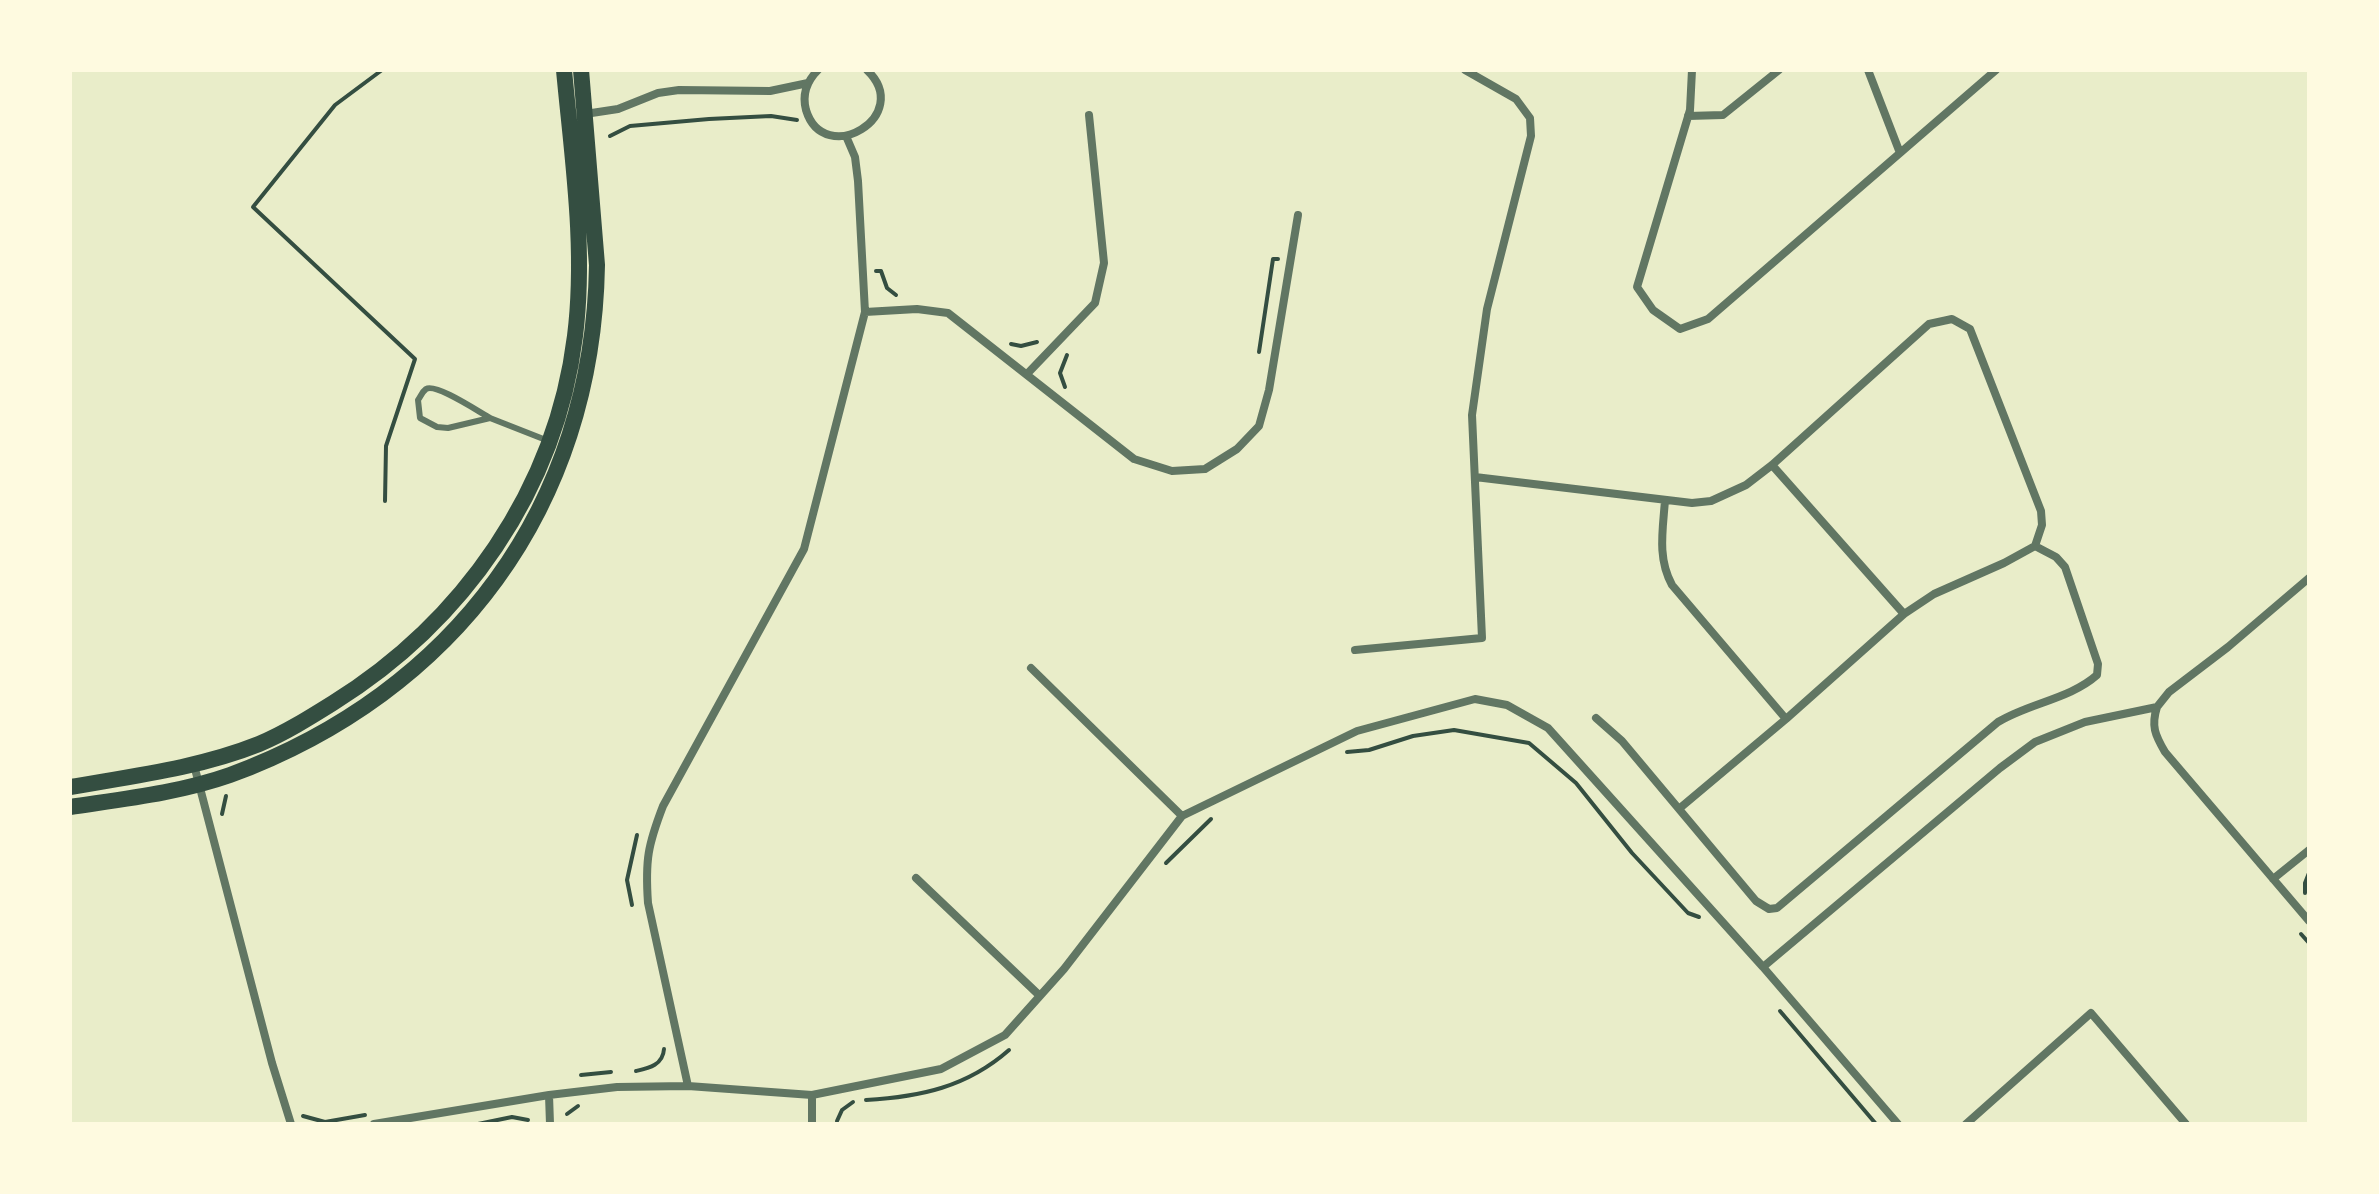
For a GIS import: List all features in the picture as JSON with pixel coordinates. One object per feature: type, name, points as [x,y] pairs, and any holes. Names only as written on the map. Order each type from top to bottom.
[{"type":"main road","points":[[70,807],[198,784],[297,747],[407,677],[462,624],[511,557],[538,513],[564,454],[574,423],[593,327],[597,265],[577,115],[564,70]]},
{"type":"main road","points":[[70,787],[194,765],[258,744],[291,729],[372,679],[440,619],[496,546],[519,509],[549,442],[567,382],[578,294],[577,115],[581,70]]},
{"type":"street","points":[[818,70],[805,93],[808,116],[824,132],[846,136],[868,127],[879,106],[880,94],[869,71]]},
{"type":"street","points":[[1355,650],[1482,638],[1472,415],[1487,309],[1531,136],[1530,118],[1516,99],[1465,70]]},
{"type":"street","points":[[1692,70],[1688,116],[1637,287],[1653,310],[1680,329],[1708,319],[1996,70]]},
{"type":"street","points":[[1688,116],[1723,115],[1779,70]]},
{"type":"street","points":[[1868,70],[1900,153]]},
{"type":"street","points":[[577,115],[618,109],[658,93],[679,90],[770,91],[808,83]]},
{"type":"street","points":[[1027,374],[1095,303],[1104,263],[1089,115]]},
{"type":"street","points":[[688,1086],[648,903],[646,872],[649,843],[663,806],[804,549],[865,312],[858,181],[855,157],[846,136]]},
{"type":"street","points":[[865,312],[917,309],[948,313],[1134,459],[1172,471],[1205,469],[1237,449],[1259,426],[1269,390],[1298,215]]},
{"type":"street","points":[[1475,477],[1692,503],[1711,501],[1746,485],[1772,465],[1929,324],[1952,319],[1970,329],[2041,511],[2042,525],[2035,546],[1934,594],[1904,614],[1680,808]]},
{"type":"street","points":[[1772,465],[1904,614]]},
{"type":"street","points":[[1665,500],[1661,553],[1664,571],[1672,585],[1786,719]]},
{"type":"street","points":[[1596,718],[1622,741],[1756,901],[1769,909],[1777,908],[1998,722],[2097,675],[2098,664],[2065,567],[2056,557],[2035,546]]},
{"type":"street","points":[[2309,578],[2169,692],[2157,707],[2152,722],[2155,736],[2165,752],[2309,921]]},
{"type":"street","points":[[1031,668],[1182,816]]},
{"type":"street","points":[[374,1124],[617,1087],[688,1086],[812,1095],[941,1069],[1005,1035],[1064,969],[1182,816],[1357,731],[1475,699],[1507,705],[1548,728],[1763,967],[1898,1124]]},
{"type":"street","points":[[1763,967],[2035,742],[2085,722],[2157,707]]},
{"type":"street","points":[[194,765],[272,1063],[291,1124]]},
{"type":"street","points":[[2273,879],[2309,850]]},
{"type":"street","points":[[916,878],[1040,996]]},
{"type":"street","points":[[1966,1124],[2091,1013],[2186,1124]]},
{"type":"street","points":[[549,1095],[550,1124]]},
{"type":"street","points":[[812,1095],[812,1124]]},
{"type":"lane","points":[[490,418],[448,428],[437,427],[420,418],[418,400],[431,387],[490,418],[549,442]]},
{"type":"path","points":[[382,70],[335,105],[253,207],[415,359],[386,446],[385,501]]},
{"type":"path","points":[[610,136],[630,126],[709,119],[771,116],[799,121]]},
{"type":"path","points":[[1258,361],[1273,259],[1291,260]]},
{"type":"path","points":[[864,271],[881,271],[887,288],[905,299]]},
{"type":"path","points":[[1003,338],[1011,344],[1032,345],[1051,331],[1061,339],[1072,349],[1061,364],[1060,373],[1071,395]]},
{"type":"path","points":[[1342,753],[1369,750],[1413,736],[1454,730],[1529,743],[1576,783],[1632,853],[1688,913],[1702,918]]},
{"type":"path","points":[[1157,873],[1210,819],[1222,811]]},
{"type":"path","points":[[634,911],[627,880],[634,842],[640,829]]},
{"type":"path","points":[[2305,900],[2305,883],[2309,873]]},
{"type":"path","points":[[1773,1003],[1876,1124]]},
{"type":"path","points":[[636,1071],[654,1067],[664,1055],[665,1039]]},
{"type":"path","points":[[837,1121],[850,1103],[903,1098],[959,1084],[984,1071],[1013,1047]]},
{"type":"path","points":[[573,1076],[620,1072]]},
{"type":"path","points":[[567,1114],[578,1106],[591,1103]]},
{"type":"path","points":[[299,1113],[305,1118],[325,1122],[367,1114]]},
{"type":"path","points":[[478,1124],[512,1117],[528,1120]]}]
